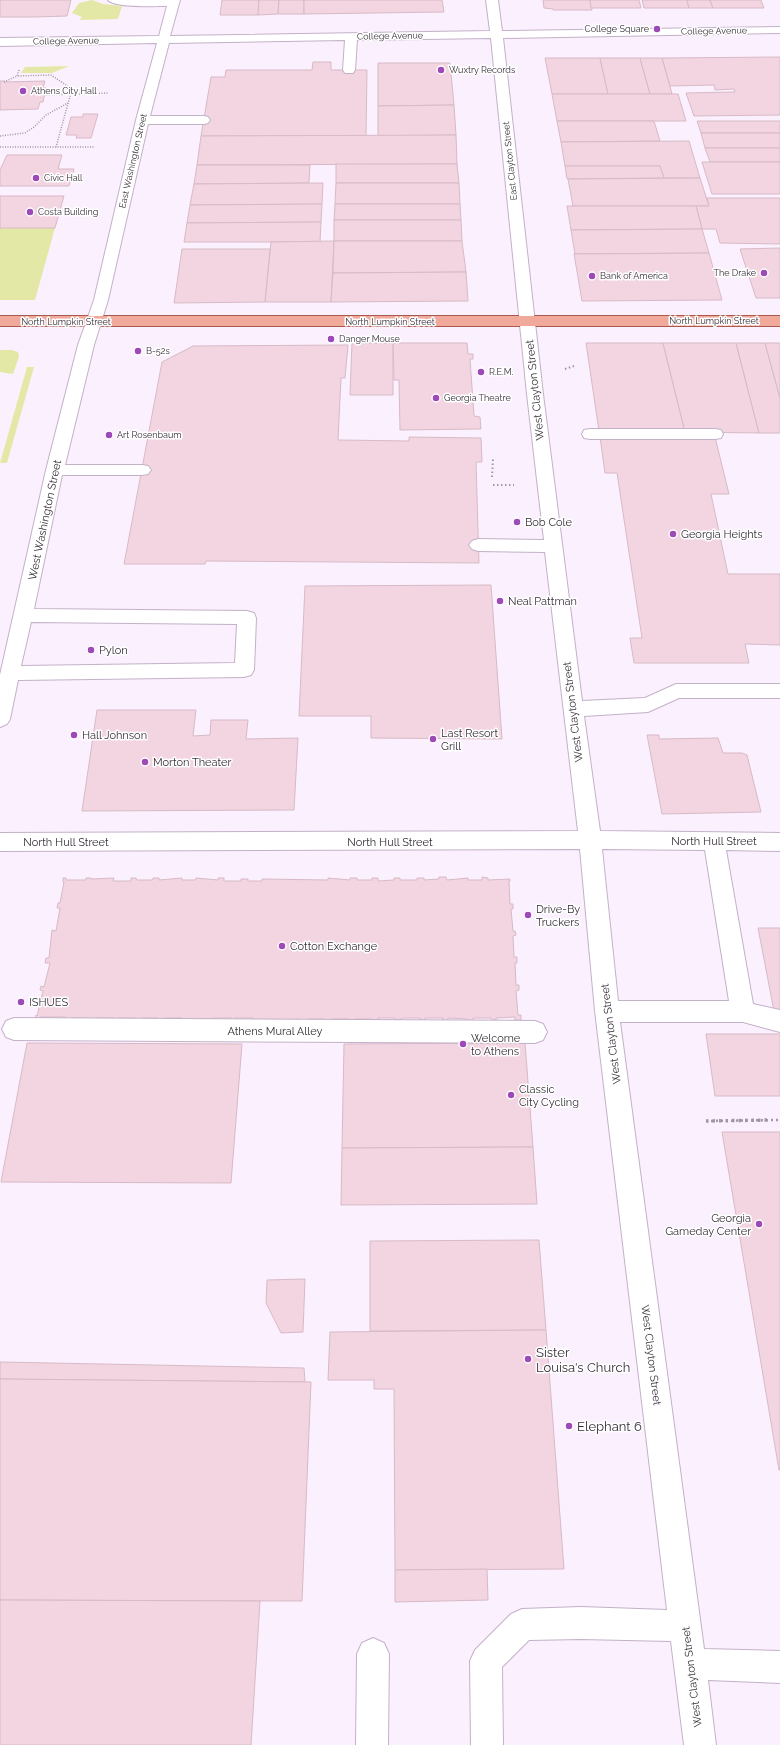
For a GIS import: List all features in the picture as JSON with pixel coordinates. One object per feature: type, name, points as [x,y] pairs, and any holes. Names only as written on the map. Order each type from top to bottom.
[{"type":"main road","name":"North Lumpkin Street","points":[[0,322],[780,321]]},
{"type":"street","points":[[114,0],[130,2],[174,1]]},
{"type":"street","name":"East Clayton Street","points":[[492,0],[528,322]]},
{"type":"street","name":"East Washington Street","points":[[94,322],[101,300],[142,120],[174,1]]},
{"type":"street","name":"College Avenue","points":[[0,42],[780,30]]},
{"type":"street","points":[[349,70],[351,37]]},
{"type":"street","points":[[142,120],[204,120]]},
{"type":"street","name":"West Washington Street","points":[[0,719],[55,470],[86,345],[94,322]]},
{"type":"street","name":"West Clayton Street","points":[[528,322],[535,394],[590,840],[607,1011],[700,1745]]},
{"type":"street","points":[[590,434],[715,434]]},
{"type":"street","points":[[55,470],[142,470]]},
{"type":"street","points":[[478,546],[554,546]]},
{"type":"street","points":[[11,673],[244,670],[247,618],[24,615]]},
{"type":"street","points":[[573,709],[648,705],[676,691],[780,691]]},
{"type":"street","name":"North Hull Street","points":[[0,842],[590,840],[780,842]]},
{"type":"street","points":[[714,841],[743,1012]]},
{"type":"street","points":[[607,1011],[743,1012],[780,1021]]},
{"type":"street","name":"Athens Mural Alley","points":[[14,1029],[535,1032]]},
{"type":"street","points":[[487,1745],[486,1661],[522,1625],[581,1623],[686,1626]]},
{"type":"street","points":[[372,1745],[373,1654]]},
{"type":"street","points":[[690,1664],[780,1667]]},
{"type":"path","points":[[17,76],[19,68]]},
{"type":"path","points":[[4,82],[17,76],[51,75],[72,89],[56,147]]},
{"type":"path","points":[[44,95],[109,93]]},
{"type":"path","points":[[0,136],[25,133],[34,128],[46,115],[68,102]]},
{"type":"path","points":[[0,147],[95,147]]},
{"type":"path","points":[[492,477],[493,459]]},
{"type":"path","points":[[493,485],[514,485]]},
{"type":"path","points":[[706,1121],[780,1120]]},
{"type":"green space","points":[[92,0],[103,4],[122,6],[118,19],[79,20],[82,17],[72,13],[79,3]]},
{"type":"green space","points":[[69,66],[52,73],[21,73],[25,67]]},
{"type":"green space","points":[[0,228],[55,228],[35,300],[0,300]]},
{"type":"green space","points":[[0,350],[12,350],[18,352],[19,357],[13,374],[0,372]]},
{"type":"green space","points":[[27,367],[34,367],[7,463],[0,463]]},
{"type":"building","points":[[0,0],[71,0],[67,16],[0,17]]},
{"type":"building","points":[[222,0],[259,0],[258,15],[220,15]]},
{"type":"building","points":[[259,0],[279,0],[278,14],[258,15]]},
{"type":"building","points":[[279,0],[304,0],[304,14],[278,14]]},
{"type":"building","points":[[304,0],[442,0],[444,12],[304,14]]},
{"type":"building","points":[[543,0],[590,0],[592,10],[553,10],[544,8]]},
{"type":"building","points":[[590,0],[639,0],[641,8],[591,8]]},
{"type":"building","points":[[642,0],[687,0],[689,8],[644,8]]},
{"type":"building","points":[[687,0],[710,0],[713,8],[689,8]]},
{"type":"building","points":[[710,0],[761,0],[764,8],[713,8]]},
{"type":"building","points":[[780,57],[780,115],[694,116],[686,93],[735,92],[734,89],[715,90],[714,85],[670,86],[662,58]]},
{"type":"building","points":[[545,58],[600,58],[608,94],[552,94]]},
{"type":"building","points":[[600,58],[640,58],[650,94],[608,94]]},
{"type":"building","points":[[640,58],[662,58],[672,94],[650,94]]},
{"type":"building","points":[[313,62],[331,62],[331,70],[367,70],[366,136],[201,136],[211,77],[225,77],[226,70],[312,70]]},
{"type":"building","points":[[378,63],[450,63],[454,105],[378,106]]},
{"type":"building","name":"Athens City Hall","points":[[0,81],[45,81],[43,88],[46,88],[43,102],[40,102],[38,109],[0,110]]},
{"type":"building","points":[[552,94],[678,94],[686,121],[557,121]]},
{"type":"building","points":[[454,105],[456,135],[378,136],[378,106]]},
{"type":"building","points":[[83,114],[98,114],[91,138],[76,138],[77,135],[66,135],[71,117],[83,117]]},
{"type":"building","points":[[557,121],[654,121],[660,141],[561,142]]},
{"type":"building","points":[[697,121],[780,121],[780,133],[701,133]]},
{"type":"building","points":[[701,133],[780,133],[780,148],[705,148]]},
{"type":"building","points":[[456,135],[457,164],[197,165],[201,136]]},
{"type":"building","points":[[689,141],[700,178],[664,178],[660,166],[565,166],[561,142]]},
{"type":"building","points":[[705,148],[780,148],[780,162],[710,162]]},
{"type":"building","name":"Civic Hall","points":[[7,155],[62,155],[58,169],[74,169],[69,186],[0,186],[0,170]]},
{"type":"building","points":[[702,162],[780,162],[780,194],[712,194]]},
{"type":"building","points":[[336,164],[457,164],[459,183],[336,183]]},
{"type":"building","points":[[197,165],[310,165],[309,183],[194,184]]},
{"type":"building","points":[[565,166],[660,166],[664,178],[567,179]]},
{"type":"building","points":[[700,178],[709,206],[573,206],[568,179]]},
{"type":"building","points":[[323,183],[322,204],[190,205],[194,184]]},
{"type":"building","points":[[336,183],[459,183],[460,204],[335,204]]},
{"type":"building","name":"Costa Building","points":[[0,196],[64,196],[55,228],[0,228]]},
{"type":"building","points":[[707,198],[780,198],[780,244],[720,243],[716,229],[702,229],[696,206],[709,206]]},
{"type":"building","points":[[322,204],[321,222],[187,223],[190,205]]},
{"type":"building","points":[[335,204],[460,204],[461,220],[334,220]]},
{"type":"building","points":[[567,206],[696,206],[702,229],[571,230]]},
{"type":"building","points":[[334,220],[461,220],[462,241],[334,241]]},
{"type":"building","points":[[321,222],[320,242],[184,242],[187,223]]},
{"type":"building","points":[[702,229],[709,253],[575,254],[571,230]]},
{"type":"building","points":[[334,241],[331,302],[265,302],[271,242]]},
{"type":"building","points":[[334,241],[462,241],[466,272],[333,273]]},
{"type":"building","name":"The Drake","points":[[780,248],[780,298],[756,298],[740,249]]},
{"type":"building","points":[[182,249],[270,249],[265,302],[174,303]]},
{"type":"building","points":[[709,253],[722,300],[582,301],[574,254]]},
{"type":"building","points":[[466,272],[468,301],[331,302],[333,273]]},
{"type":"building","points":[[352,343],[393,343],[393,395],[350,395]]},
{"type":"building","name":"Georgia Theatre","points":[[393,343],[467,343],[468,354],[473,354],[473,359],[470,359],[474,416],[480,417],[481,429],[400,430],[399,380],[394,380]]},
{"type":"building","points":[[586,343],[663,343],[685,432],[599,431]]},
{"type":"building","points":[[663,343],[736,343],[759,433],[685,432]]},
{"type":"building","points":[[736,343],[765,343],[780,398],[780,433],[759,433]]},
{"type":"building","points":[[765,343],[780,343],[780,398]]},
{"type":"building","points":[[348,345],[345,378],[341,378],[338,440],[409,441],[409,437],[481,438],[482,462],[476,462],[479,563],[206,561],[205,564],[124,564],[162,362],[193,346]]},
{"type":"building","name":"Georgia Heights","points":[[600,437],[715,437],[729,494],[711,494],[728,574],[780,574],[780,645],[745,644],[749,663],[634,663],[630,638],[642,638],[617,473],[605,473]]},
{"type":"building","points":[[491,585],[502,739],[371,738],[371,716],[299,716],[305,586]]},
{"type":"building","points":[[97,710],[196,710],[193,736],[210,735],[211,720],[248,720],[246,739],[298,738],[294,810],[82,811]]},
{"type":"building","points":[[647,735],[659,735],[659,739],[718,738],[723,753],[742,753],[747,755],[761,812],[662,814]]},
{"type":"building","name":"Cotton Exchange","points":[[439,877],[446,877],[447,880],[468,878],[468,880],[482,880],[482,877],[488,878],[488,880],[510,879],[510,904],[513,904],[513,909],[511,909],[513,931],[515,931],[516,935],[513,936],[514,957],[517,957],[517,963],[515,963],[516,985],[519,985],[519,990],[516,991],[518,1015],[521,1015],[521,1020],[515,1020],[515,1017],[496,1018],[496,1020],[492,1020],[491,1018],[473,1018],[473,1021],[467,1021],[467,1019],[448,1018],[448,1021],[442,1021],[443,1018],[425,1018],[425,1020],[420,1021],[420,1018],[402,1018],[401,1020],[395,1021],[395,1018],[378,1018],[379,1022],[370,1022],[371,1019],[354,1019],[354,1021],[348,1022],[349,1019],[331,1019],[331,1023],[324,1023],[325,1019],[307,1019],[307,1022],[300,1022],[300,1019],[286,1020],[286,1023],[254,1022],[253,1018],[235,1018],[235,1020],[232,1020],[232,1018],[213,1018],[212,1021],[206,1022],[205,1019],[181,1022],[182,1018],[165,1018],[165,1022],[158,1022],[158,1018],[142,1018],[141,1022],[135,1022],[135,1018],[118,1018],[117,1022],[112,1022],[113,1018],[95,1018],[94,1022],[86,1022],[87,1018],[72,1018],[71,1021],[64,1021],[65,1017],[40,1017],[39,1019],[35,1020],[43,991],[40,990],[41,986],[44,987],[50,963],[45,963],[46,958],[49,958],[52,930],[56,931],[60,908],[57,908],[58,903],[60,903],[64,882],[63,878],[66,878],[66,880],[86,880],[86,878],[114,878],[113,881],[131,881],[131,878],[136,878],[137,880],[152,880],[153,878],[159,878],[159,880],[182,878],[182,880],[195,880],[196,878],[218,880],[218,878],[224,878],[224,881],[241,881],[241,879],[248,879],[248,881],[262,881],[262,879],[328,880],[328,878],[350,880],[350,878],[357,878],[357,880],[372,880],[372,878],[378,878],[378,881],[394,880],[394,878],[400,878],[400,880],[417,880],[417,878],[424,878],[424,880],[439,879]]},
{"type":"building","points":[[758,928],[780,928],[780,1011],[774,1011]]},
{"type":"building","points":[[706,1034],[780,1034],[780,1096],[715,1096]]},
{"type":"building","points":[[27,1043],[242,1044],[231,1183],[1,1182]]},
{"type":"building","points":[[525,1043],[533,1147],[342,1148],[344,1044]]},
{"type":"building","name":"Georgia Gameday Center","points":[[722,1132],[780,1132],[780,1470],[779,1470]]},
{"type":"building","points":[[533,1147],[537,1204],[341,1205],[342,1148]]},
{"type":"building","points":[[539,1240],[546,1330],[370,1331],[370,1241]]},
{"type":"building","points":[[305,1279],[303,1332],[281,1333],[266,1303],[267,1280]]},
{"type":"building","points":[[546,1330],[564,1569],[395,1570],[394,1389],[374,1389],[374,1380],[328,1380],[330,1332]]},
{"type":"building","points":[[0,1362],[304,1368],[305,1382],[0,1379]]},
{"type":"building","points":[[0,1379],[311,1382],[302,1601],[0,1600]]},
{"type":"building","points":[[487,1569],[488,1600],[395,1602],[395,1570]]},
{"type":"building","points":[[0,1600],[260,1601],[251,1745],[0,1745]]},
{"type":"place","name":"College Square","points":[[657,29]]},
{"type":"place","name":"Wuxtry Records","points":[[441,70]]},
{"type":"place","name":"Athens City Hall","points":[[23,91]]},
{"type":"place","name":"Civic Hall","points":[[36,178]]},
{"type":"place","name":"Costa Building","points":[[30,212]]},
{"type":"place","name":"The Drake","points":[[764,273]]},
{"type":"place","name":"Bank of America","points":[[592,276]]},
{"type":"place","name":"Danger Mouse","points":[[331,339]]},
{"type":"place","name":"B-52s","points":[[138,351]]},
{"type":"place","name":"R.E.M.","points":[[481,372]]},
{"type":"place","name":"Georgia Theatre","points":[[436,398]]},
{"type":"place","name":"Art Rosenbaum","points":[[109,435]]},
{"type":"place","name":"Bob Cole","points":[[517,522]]},
{"type":"place","name":"Georgia Heights","points":[[673,534]]},
{"type":"place","name":"Neal Pattman","points":[[500,601]]},
{"type":"place","name":"Pylon","points":[[91,650]]},
{"type":"place","name":"Hall Johnson","points":[[74,735]]},
{"type":"place","name":"Last Resort Grill","points":[[433,739]]},
{"type":"place","name":"Morton Theater","points":[[145,762]]},
{"type":"place","name":"Drive-By Truckers","points":[[528,915]]},
{"type":"place","name":"Cotton Exchange","points":[[282,946]]},
{"type":"place","name":"ISHUES","points":[[21,1002]]},
{"type":"place","name":"Welcome to Athens","points":[[463,1044]]},
{"type":"place","name":"Classic City Cycling","points":[[511,1095]]},
{"type":"place","name":"Georgia Gameday Center","points":[[759,1224]]},
{"type":"place","name":"Sister Louisa's Church","points":[[528,1359]]},
{"type":"place","name":"Elephant 6","points":[[569,1426]]}]
